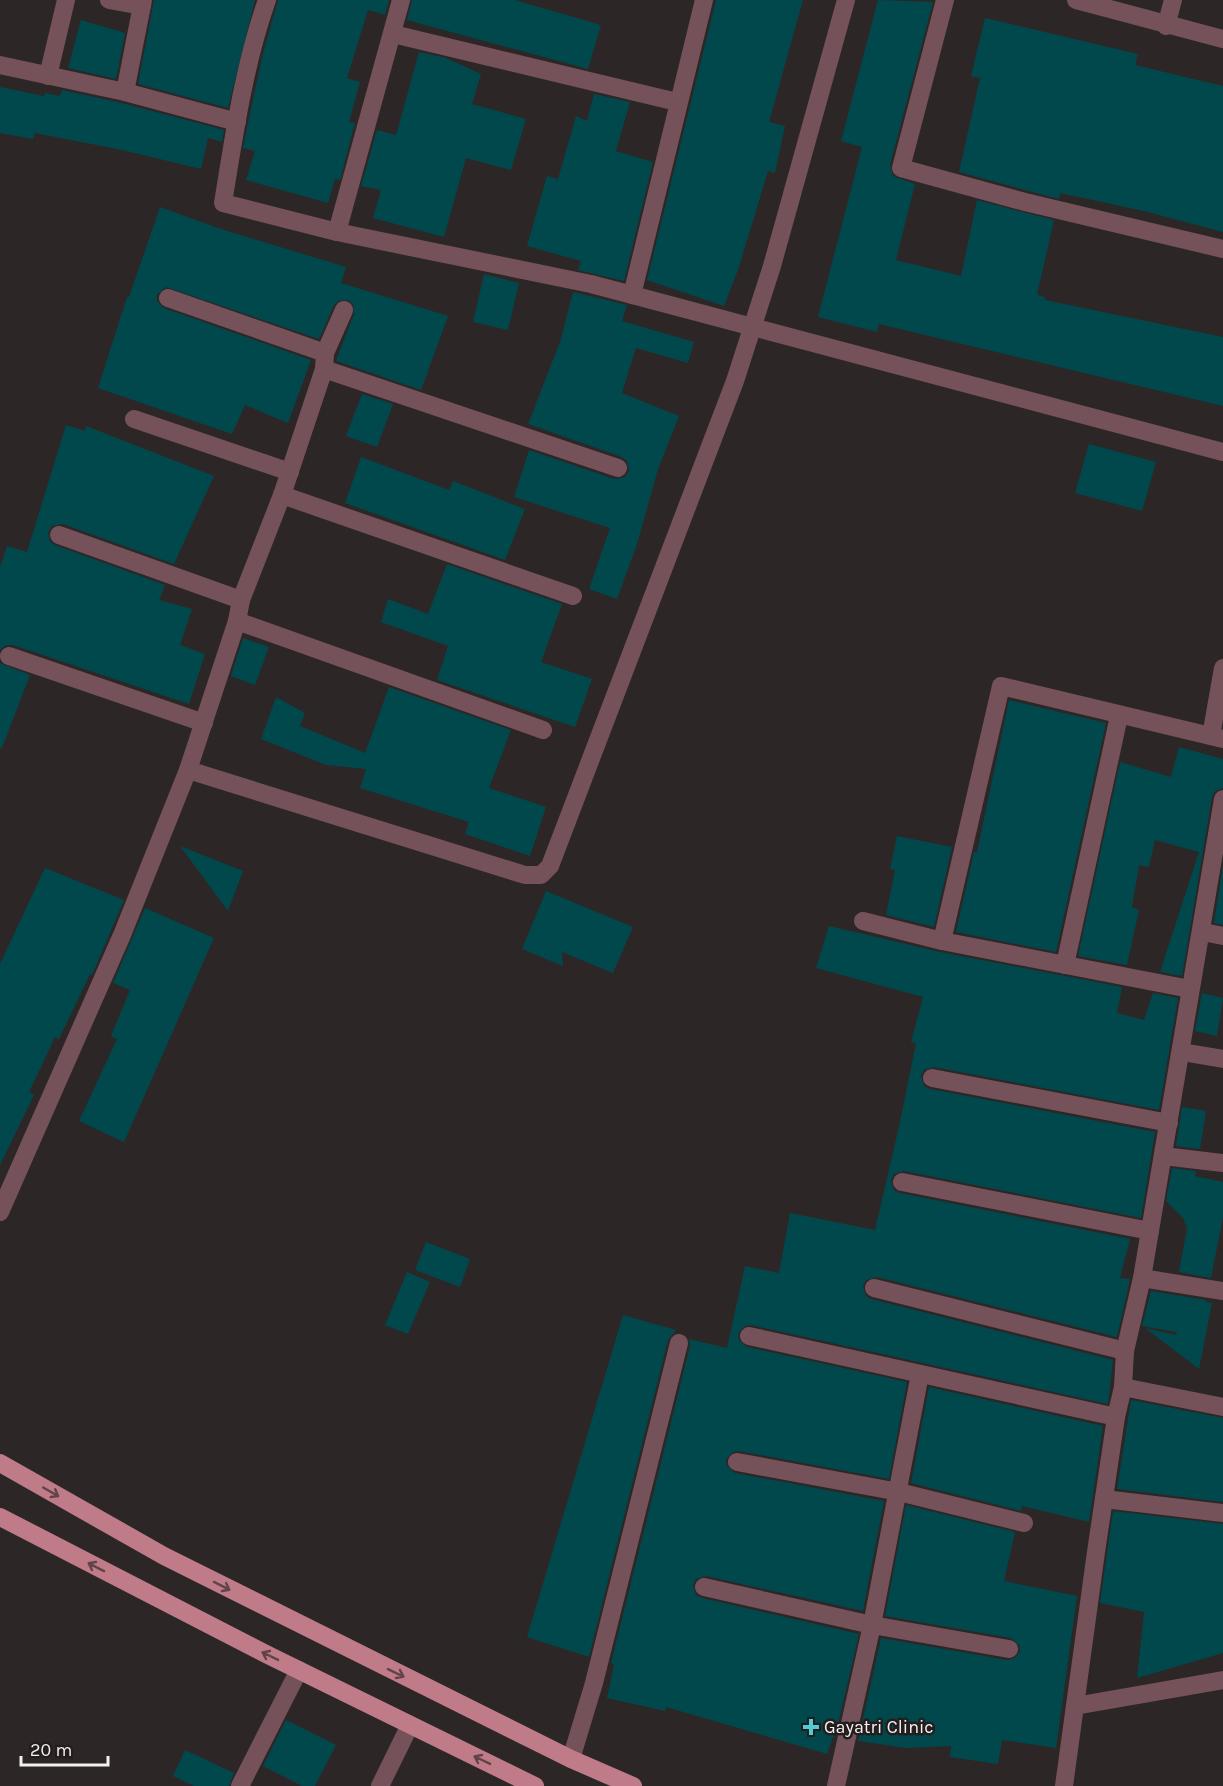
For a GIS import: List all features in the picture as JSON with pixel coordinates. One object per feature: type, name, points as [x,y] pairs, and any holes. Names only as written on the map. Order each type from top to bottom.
[{"type":"main road","points":[[0,1463],[164,1556],[571,1759],[633,1786]]},
{"type":"main road","points":[[0,1518],[527,1784]]},
{"type":"street","points":[[48,76],[66,0]]},
{"type":"street","points":[[109,0],[143,3],[125,92]]},
{"type":"street","points":[[267,0],[258,25],[237,122],[223,203],[337,232],[632,295],[1223,452]]},
{"type":"street","points":[[337,232],[401,0]]},
{"type":"street","points":[[632,295],[677,102],[704,0]]},
{"type":"street","points":[[188,770],[525,875],[541,875],[549,866],[735,381],[846,0]]},
{"type":"street","points":[[945,0],[901,168],[1025,202],[1223,249]]},
{"type":"street","points":[[1076,0],[1166,26],[1223,39]]},
{"type":"street","points":[[1166,26],[1173,0]]},
{"type":"street","points":[[393,34],[677,102]]},
{"type":"street","points":[[0,65],[125,92],[237,122]]},
{"type":"street","points":[[168,298],[324,361],[618,468]]},
{"type":"street","points":[[0,1212],[122,935],[188,770],[237,621],[241,600],[282,495],[324,361],[344,310]]},
{"type":"street","points":[[134,419],[290,472]]},
{"type":"street","points":[[282,495],[573,596]]},
{"type":"street","points":[[59,535],[241,600]]},
{"type":"street","points":[[237,621],[543,730]]},
{"type":"street","points":[[9,656],[204,723]]},
{"type":"street","points":[[942,941],[1001,686],[1119,716],[1217,737],[1223,668]]},
{"type":"street","points":[[1065,965],[1119,716]]},
{"type":"street","points":[[1064,1786],[1116,1417],[1123,1387],[1125,1351],[1142,1278],[1182,1052],[1190,989],[1203,932],[1222,818],[1223,799]]},
{"type":"street","points":[[862,921],[942,941],[1190,989]]},
{"type":"street","points":[[1203,932],[1223,936]]},
{"type":"street","points":[[1182,1052],[1223,1059]]},
{"type":"street","points":[[932,1078],[1169,1123]]},
{"type":"street","points":[[1162,1156],[1223,1163]]},
{"type":"street","points":[[902,1182],[1150,1231]]},
{"type":"street","points":[[1142,1278],[1223,1291]]},
{"type":"street","points":[[874,1288],[1125,1351]]},
{"type":"street","points":[[749,1336],[1116,1417]]},
{"type":"street","points":[[571,1759],[594,1683],[679,1343]]},
{"type":"street","points":[[836,1786],[872,1625],[920,1374]]},
{"type":"street","points":[[1123,1387],[1223,1407]]},
{"type":"street","points":[[737,1462],[898,1492],[1024,1523]]},
{"type":"street","points":[[1104,1499],[1223,1513]]},
{"type":"street","points":[[704,1587],[872,1625],[1009,1649]]},
{"type":"street","points":[[240,1786],[299,1670]]},
{"type":"street","points":[[1075,1706],[1223,1680]]},
{"type":"street","points":[[380,1786],[410,1725]]},
{"type":"building","points":[[154,0],[255,0],[228,108],[138,84]]},
{"type":"building","points":[[278,0],[389,0],[385,15],[368,10],[347,78],[360,82],[349,122],[355,123],[340,180],[335,179],[328,203],[246,180],[255,151],[243,148],[263,53]]},
{"type":"building","points":[[412,0],[515,0],[601,25],[588,69],[407,20]]},
{"type":"building","points":[[716,0],[803,0],[769,122],[785,126],[775,173],[768,171],[738,270],[724,306],[647,280]]},
{"type":"building","points":[[878,0],[933,2],[890,165],[893,176],[915,184],[896,260],[961,276],[977,200],[1054,220],[1037,295],[1045,297],[1045,300],[1223,337],[1223,406],[879,324],[877,332],[818,317],[862,147],[841,141]]},
{"type":"building","points":[[985,18],[1138,54],[1135,65],[1223,86],[1223,232],[1144,211],[1060,193],[1059,199],[959,172],[980,78],[971,76]]},
{"type":"building","points":[[81,20],[125,33],[116,79],[68,68]]},
{"type":"building","points":[[419,52],[446,58],[481,74],[472,104],[526,119],[511,170],[466,158],[444,237],[373,218],[381,190],[361,186],[377,130],[396,135]]},
{"type":"building","points":[[0,87],[44,96],[45,93],[60,96],[62,90],[122,103],[224,130],[222,142],[208,138],[201,169],[122,150],[35,133],[33,139],[0,133]]},
{"type":"building","points":[[594,94],[630,102],[616,151],[653,162],[624,281],[578,270],[581,261],[527,246],[547,176],[558,179],[576,116],[587,121]]},
{"type":"building","points":[[160,207],[221,229],[346,267],[341,283],[448,316],[421,390],[336,361],[354,314],[353,304],[348,300],[338,301],[334,305],[319,339],[166,287],[157,295],[157,301],[164,308],[311,360],[288,423],[245,405],[232,434],[98,388],[127,297],[129,297]]},
{"type":"building","points":[[484,274],[519,283],[508,330],[473,322]]},
{"type":"building","points":[[573,292],[627,305],[622,321],[694,342],[688,363],[636,348],[622,393],[679,416],[658,469],[637,544],[617,599],[589,589],[610,528],[514,497],[529,450],[614,479],[625,477],[629,471],[627,461],[622,457],[528,424],[560,342]]},
{"type":"building","points":[[362,394],[393,404],[377,447],[346,436]]},
{"type":"building","points":[[66,425],[85,431],[86,426],[214,476],[174,564],[63,524],[52,526],[48,532],[50,542],[55,545],[165,585],[159,600],[192,609],[180,645],[205,654],[189,704],[13,645],[6,645],[0,650],[0,567],[7,546],[27,552]]},
{"type":"building","points":[[1089,444],[1156,462],[1142,511],[1075,493]]},
{"type":"building","points":[[361,457],[449,490],[453,481],[525,509],[505,560],[345,503]]},
{"type":"building","points":[[447,564],[562,604],[541,662],[592,679],[575,727],[437,680],[448,646],[381,622],[388,599],[428,614]]},
{"type":"building","points":[[243,638],[269,647],[255,685],[231,676]]},
{"type":"building","points":[[0,663],[30,675],[2,748],[0,748]]},
{"type":"building","points":[[389,687],[511,730],[489,788],[546,807],[530,856],[465,834],[469,822],[360,788],[366,769],[326,765],[261,739],[276,697],[305,713],[300,726],[365,753]]},
{"type":"building","points":[[1009,700],[1106,723],[1056,952],[956,932],[974,852],[977,852]]},
{"type":"building","points":[[1179,747],[1223,759],[1223,788],[1215,791],[1212,797],[1182,976],[1160,972],[1199,852],[1155,840],[1149,867],[1139,865],[1132,907],[1139,910],[1127,965],[1078,956],[1120,762],[1171,777]]},
{"type":"building","points":[[897,836],[952,847],[934,927],[886,915],[895,870],[890,869]]},
{"type":"building","points":[[180,846],[243,871],[228,911]]},
{"type":"building","points":[[1223,866],[1223,925],[1214,923]]},
{"type":"building","points":[[45,868],[124,900],[92,975],[90,974],[59,1039],[55,1037],[29,1092],[34,1095],[0,1165],[0,964]]},
{"type":"building","points":[[546,891],[633,927],[613,973],[562,952],[563,966],[522,949]]},
{"type":"building","points":[[145,908],[214,938],[124,1142],[79,1121],[117,1039],[111,1036],[130,990],[113,983]]},
{"type":"building","points":[[829,926],[940,952],[1122,987],[1117,1013],[1144,1020],[1153,993],[1178,998],[1159,1110],[934,1067],[924,1070],[921,1076],[924,1086],[930,1089],[1155,1132],[1141,1218],[904,1171],[894,1174],[891,1180],[894,1190],[900,1193],[1130,1239],[1120,1278],[1130,1279],[1117,1337],[877,1277],[866,1280],[863,1286],[866,1296],[871,1299],[1113,1360],[1108,1404],[751,1325],[745,1326],[738,1333],[739,1340],[747,1347],[907,1382],[889,1479],[739,1451],[733,1452],[726,1459],[727,1466],[735,1473],[884,1501],[863,1611],[706,1576],[696,1579],[693,1585],[696,1595],[702,1598],[859,1634],[835,1737],[833,1737],[827,1754],[666,1707],[665,1711],[607,1698],[614,1665],[611,1663],[690,1346],[689,1339],[727,1348],[745,1266],[779,1273],[790,1213],[875,1230],[900,1122],[916,1043],[911,1042],[923,997],[816,968]]},
{"type":"building","points":[[1202,993],[1223,998],[1217,1036],[1195,1031]]},
{"type":"building","points":[[1182,1107],[1206,1111],[1200,1149],[1176,1146]]},
{"type":"building","points":[[1172,1168],[1196,1171],[1195,1176],[1223,1182],[1223,1217],[1211,1278],[1179,1272],[1187,1228],[1183,1218],[1166,1201]]},
{"type":"building","points":[[426,1242],[470,1259],[460,1287],[415,1270]]},
{"type":"building","points":[[407,1272],[430,1282],[408,1334],[385,1325]]},
{"type":"building","points":[[1151,1291],[1212,1303],[1199,1369],[1145,1328],[1176,1335],[1177,1332],[1142,1326]]},
{"type":"building","points":[[623,1315],[676,1330],[668,1340],[589,1657],[527,1637]]},
{"type":"building","points":[[929,1387],[1103,1426],[1089,1522],[1022,1506],[1021,1511],[911,1483]]},
{"type":"building","points":[[1131,1400],[1223,1418],[1223,1502],[1117,1489]]},
{"type":"building","points":[[906,1505],[1015,1532],[1004,1581],[1077,1596],[1056,1748],[1002,1740],[998,1764],[950,1757],[951,1746],[907,1748],[858,1741],[881,1638],[1007,1660],[1013,1659],[1020,1652],[1019,1645],[1011,1638],[885,1616]]},
{"type":"building","points":[[1113,1511],[1223,1524],[1223,1653],[1137,1678],[1144,1612],[1100,1603]]},
{"type":"building","points":[[286,1720],[336,1745],[315,1786],[302,1786],[263,1766]]},
{"type":"building","points":[[185,1750],[234,1773],[229,1786],[194,1786],[173,1776]]},
{"type":"place","name":"Gayatri Clinic","points":[[811,1727]]}]
